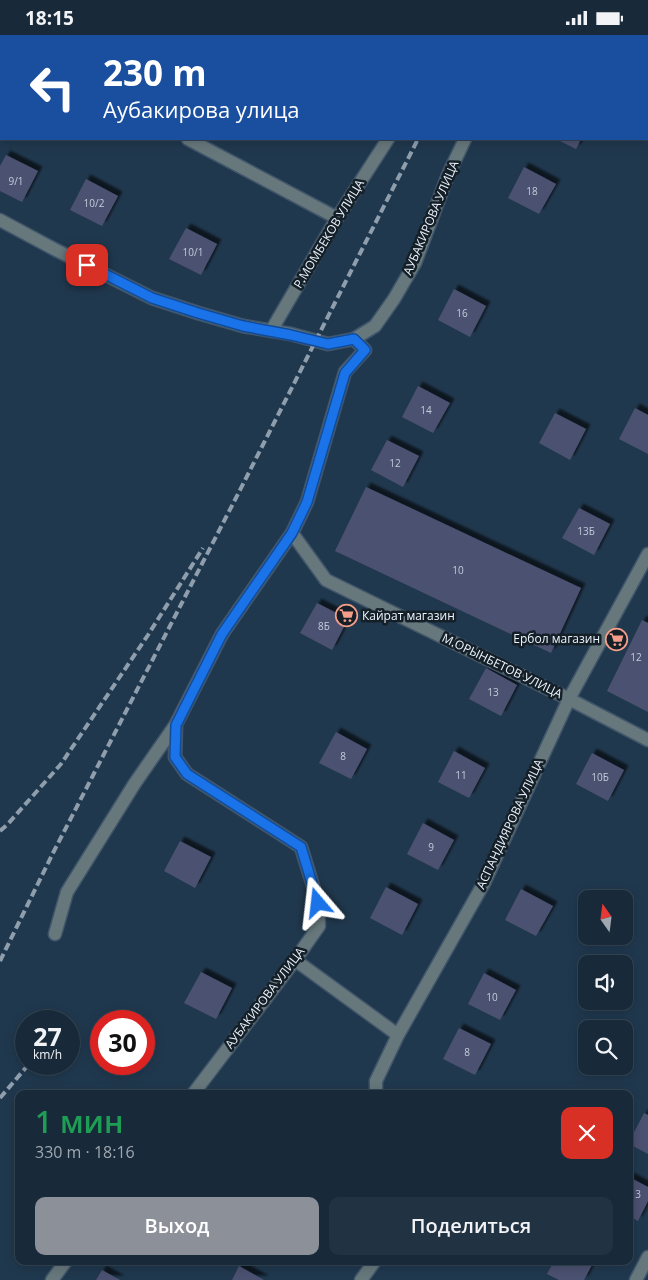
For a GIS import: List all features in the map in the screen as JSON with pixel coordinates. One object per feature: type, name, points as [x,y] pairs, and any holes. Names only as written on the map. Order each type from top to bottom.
[{"type":"street","points":[[190,140],[337,217]]},
{"type":"street","name":"Р.МОМБЕКОВ УЛИЦА","points":[[271,331],[337,217],[387,140]]},
{"type":"street","name":"АУБАКИРОВА УЛИЦА","points":[[0,220],[152,298],[234,323],[328,344],[354,339],[375,326],[394,299],[415,263],[448,175],[465,140]]},
{"type":"street","name":"АУБАКИРОВА УЛИЦА","points":[[55,935],[67,892],[136,783],[176,725],[222,634],[292,533],[307,502],[345,373],[365,350],[354,339]]},
{"type":"street","name":"М.ОРЫНБЕТОВ УЛИЦА","points":[[292,533],[326,580],[569,699],[648,740]]},
{"type":"street","name":"АСПАНДИЯРОВА УЛИЦА","points":[[376,1090],[376,1081],[398,1035],[484,883],[569,699],[648,554]]},
{"type":"street","name":"АУБАКИРОВА УЛИЦА","points":[[176,725],[175,757],[187,774],[301,847],[318,903],[319,926],[295,961],[195,1090]]},
{"type":"street","points":[[295,961],[398,1035]]},
{"type":"street","points":[[636,1280],[648,1257]]},
{"type":"street","points":[[52,1280],[63,1265]]},
{"type":"street","points":[[361,1280],[372,1265]]},
{"type":"building","points":[[558,140],[580,140],[576,149]]},
{"type":"building","points":[[6,155],[38,171],[22,202],[0,191],[0,166]]},
{"type":"building","points":[[524,167],[556,184],[539,214],[508,198]]},
{"type":"building","points":[[86,179],[118,196],[102,226],[70,210]]},
{"type":"building","points":[[186,228],[217,244],[201,275],[169,259]]},
{"type":"building","points":[[454,289],[486,306],[470,337],[438,320]]},
{"type":"building","points":[[418,386],[450,403],[433,433],[402,417]]},
{"type":"building","points":[[635,408],[648,415],[648,454],[619,439]]},
{"type":"building","points":[[555,413],[586,429],[570,460],[539,443]]},
{"type":"building","points":[[387,440],[419,456],[403,487],[371,470]]},
{"type":"building","points":[[366,487],[581,588],[551,653],[335,551]]},
{"type":"building","points":[[579,508],[610,524],[594,555],[562,538]]},
{"type":"building","points":[[317,603],[348,619],[332,650],[300,633]]},
{"type":"building","points":[[642,620],[648,623],[648,712],[607,691]]},
{"type":"building","points":[[486,668],[517,685],[501,716],[469,699]]},
{"type":"building","points":[[336,732],[367,749],[351,779],[319,763]]},
{"type":"building","points":[[454,751],[485,768],[469,798],[438,782]]},
{"type":"building","points":[[592,753],[624,770],[608,801],[576,784]]},
{"type":"building","points":[[423,823],[454,840],[438,870],[407,854]]},
{"type":"building","points":[[180,841],[211,857],[195,888],[164,871]]},
{"type":"building","points":[[386,887],[418,904],[402,935],[370,918]]},
{"type":"building","points":[[521,889],[553,906],[536,936],[505,920]]},
{"type":"building","points":[[201,972],[232,988],[216,1019],[184,1003]]},
{"type":"building","points":[[484,973],[516,990],[500,1020],[468,1004]]},
{"type":"building","points":[[459,1028],[491,1044],[475,1075],[443,1059]]},
{"type":"building","points":[[644,1113],[648,1115],[648,1154],[633,1146],[633,1134]]},
{"type":"building","points":[[633,1179],[648,1187],[648,1201],[638,1221],[633,1218]]},
{"type":"building","points":[[552,1265],[592,1265],[584,1280],[559,1280],[547,1274]]},
{"type":"building","points":[[239,1266],[264,1280],[232,1280]]},
{"type":"building","points":[[102,1270],[120,1280],[96,1280]]},
{"type":"railway","points":[[0,961],[53,853],[417,140]]},
{"type":"railway","points":[[0,831],[61,764],[148,635],[203,548]]},
{"type":"railway","points":[[0,1098],[20,1075]]},
{"type":"place","name":"Кайрат магазин","points":[[346,616]]},
{"type":"place","name":"Ербол магазин","points":[[616,639]]},
{"type":"route","points":[[87,265],[152,298],[198,313],[243,326],[328,344],[354,339],[365,350],[345,373],[307,502],[292,533],[222,634],[176,725],[175,757],[187,774],[301,847],[318,903]]}]
